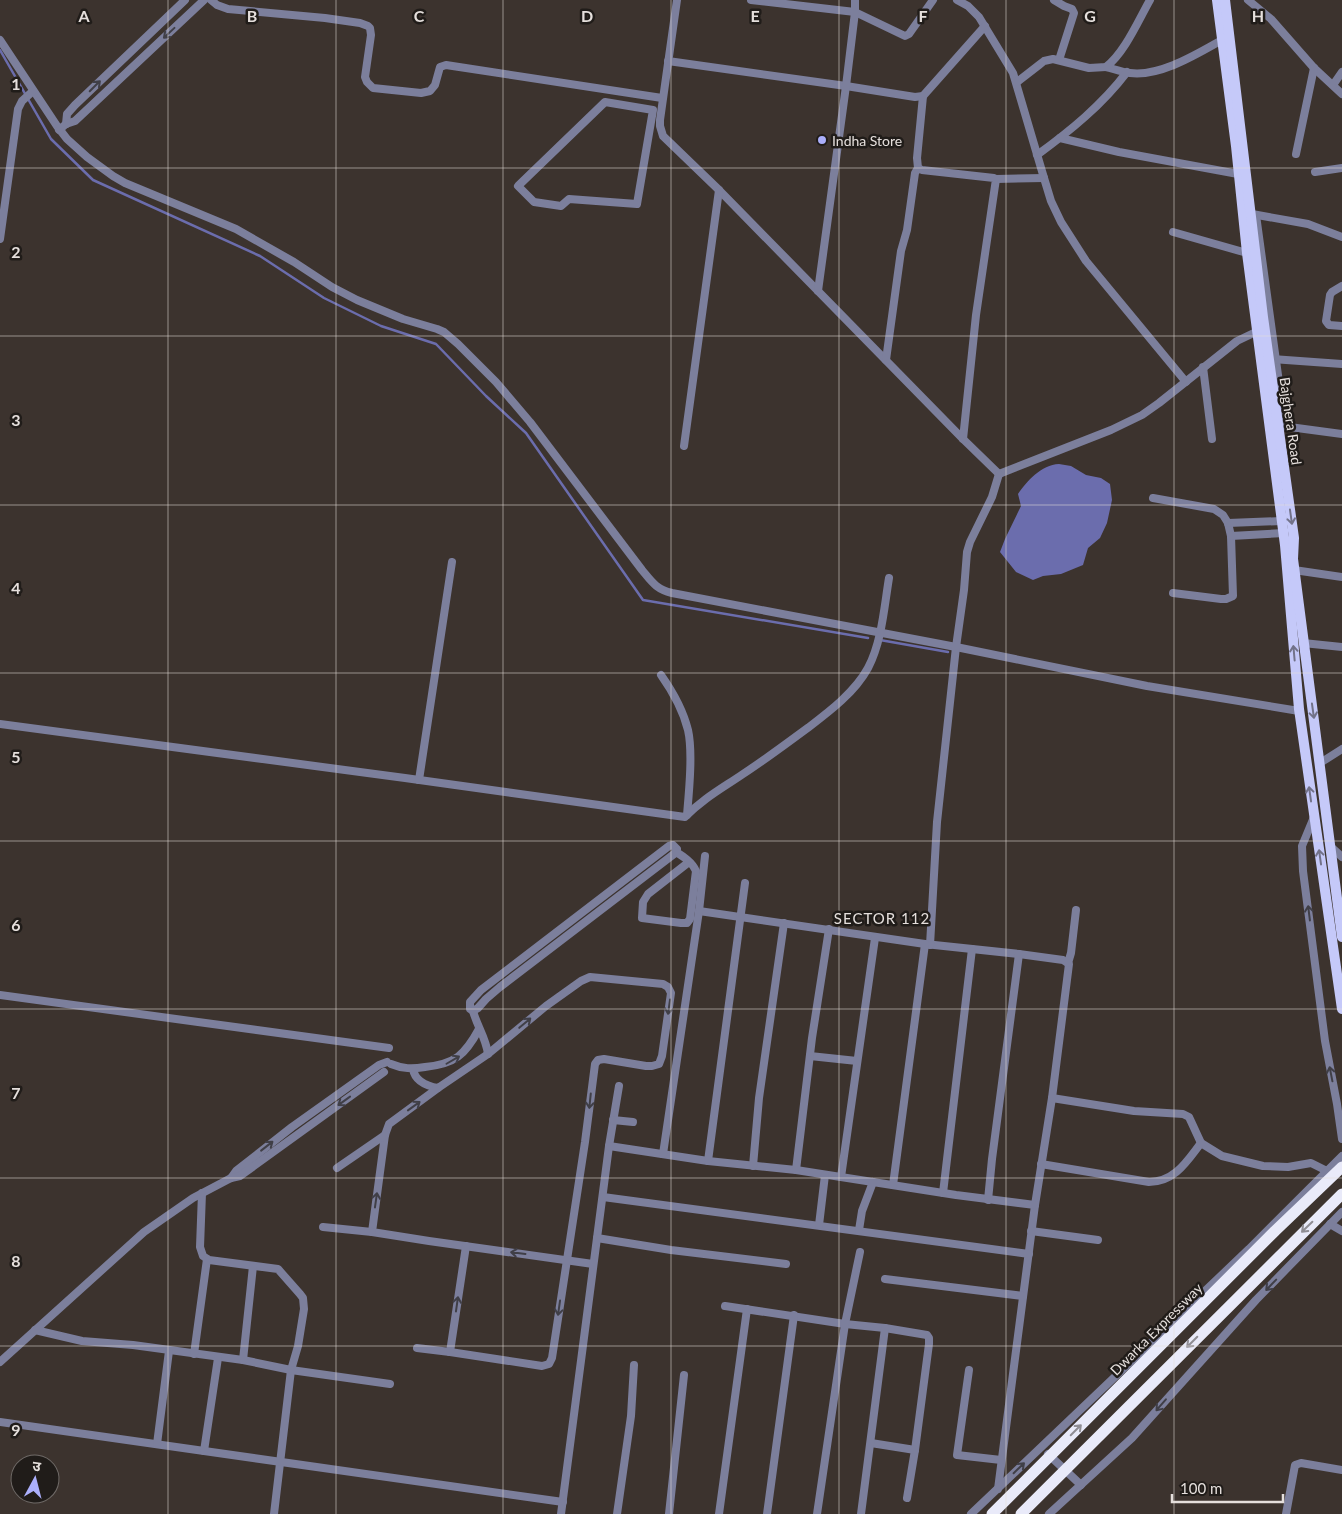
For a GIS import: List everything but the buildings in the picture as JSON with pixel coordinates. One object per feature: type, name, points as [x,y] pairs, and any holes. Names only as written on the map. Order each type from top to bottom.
[{"type":"highway","name":"Dwarka Expressway","points":[[992,1514],[1342,1166]]},
{"type":"highway","points":[[1020,1514],[1342,1194]]},
{"type":"main road","name":"Bajghera Road","points":[[1217,0],[1247,253],[1261,330],[1273,359],[1294,538],[1294,570],[1342,937]]},
{"type":"main road","name":"Bajghera Road","points":[[1225,0],[1253,214],[1261,330],[1284,534],[1299,711],[1342,1009]]},
{"type":"main road","points":[[1296,679],[1308,680]]},
{"type":"street","points":[[66,124],[68,114],[74,105],[185,0]]},
{"type":"street","points":[[59,130],[66,124],[76,121],[204,0]]},
{"type":"street","points":[[210,0],[228,9],[325,18],[368,26],[371,35],[366,79],[370,86],[376,90],[430,92],[436,85],[440,67],[446,65],[662,98]]},
{"type":"street","points":[[677,0],[662,98],[660,126],[663,136],[720,190],[962,439],[999,474]]},
{"type":"street","points":[[751,0],[855,12],[901,34],[907,35],[933,0]]},
{"type":"street","points":[[818,292],[846,86],[855,0]]},
{"type":"street","points":[[956,0],[972,9],[985,26],[1017,82],[1037,155],[1058,218],[1086,261],[1186,382]]},
{"type":"street","points":[[972,9],[976,0]]},
{"type":"street","points":[[1054,0],[1072,9],[1074,13],[1059,60]]},
{"type":"street","points":[[1106,67],[1128,40],[1150,0]]},
{"type":"street","points":[[1248,0],[1280,28],[1314,68],[1342,94]]},
{"type":"street","points":[[886,360],[901,251],[907,230],[915,174],[918,168],[923,96],[985,26]]},
{"type":"street","points":[[0,40],[59,130],[87,157],[113,176],[125,183],[236,230],[357,300],[403,319],[444,332],[496,382],[530,422],[642,570],[658,588],[672,593],[956,647],[1147,686],[1299,711]]},
{"type":"street","points":[[1017,82],[1044,61],[1053,59],[1089,68],[1106,67],[1127,72],[1150,72],[1198,53],[1222,40]]},
{"type":"street","points":[[668,61],[916,97],[923,96]]},
{"type":"street","points":[[1296,154],[1314,68]]},
{"type":"street","points":[[1037,155],[1104,100],[1127,72]]},
{"type":"street","points":[[1332,85],[1342,72]]},
{"type":"street","points":[[0,239],[18,109],[22,101],[33,91]]},
{"type":"street","points":[[605,102],[654,110],[651,125],[637,204],[569,199],[561,206],[534,202],[518,186],[605,102]]},
{"type":"street","points":[[651,125],[660,126]]},
{"type":"street","points":[[1060,138],[1119,152],[1238,174]]},
{"type":"street","points":[[918,168],[924,171],[994,178],[996,180],[1044,178]]},
{"type":"street","points":[[1315,172],[1342,168]]},
{"type":"street","points":[[962,439],[976,315],[996,180]]},
{"type":"street","points":[[684,446],[720,190]]},
{"type":"street","points":[[1342,237],[1308,224],[1253,214],[1273,359],[1342,364]]},
{"type":"street","points":[[1174,232],[1247,253]]},
{"type":"street","points":[[1342,286],[1331,294],[1326,314],[1326,323],[1342,326]]},
{"type":"street","points":[[1331,294],[1342,295]]},
{"type":"street","points":[[999,474],[1111,430],[1150,409],[1237,341],[1261,330]]},
{"type":"street","points":[[1203,368],[1212,439]]},
{"type":"street","points":[[1281,425],[1342,434]]},
{"type":"street","points":[[893,1185],[927,945],[937,822],[968,547],[992,497],[999,474]]},
{"type":"street","points":[[1153,498],[1214,509],[1223,515],[1228,523],[1231,536],[1233,596],[1221,599],[1173,593]]},
{"type":"street","points":[[1228,523],[1282,521]]},
{"type":"street","points":[[1231,536],[1284,534]]},
{"type":"street","points":[[419,780],[452,562]]},
{"type":"street","points":[[1294,570],[1342,577]]},
{"type":"street","points":[[0,724],[685,817],[714,792],[745,773],[819,719],[844,697],[867,669],[872,658],[879,633],[889,578]]},
{"type":"street","points":[[1303,643],[1342,647]]},
{"type":"street","points":[[661,675],[674,694],[689,737],[687,815]]},
{"type":"street","points":[[1320,763],[1342,749]]},
{"type":"street","points":[[1314,816],[1302,846],[1303,871],[1320,994],[1324,1040],[1342,1140]]},
{"type":"street","points":[[488,1054],[485,1039],[479,1029],[474,1011],[470,1009],[470,1002],[476,994],[669,846],[673,845],[676,852],[690,862],[695,868],[696,875],[689,921],[681,923],[642,918],[643,902],[648,894],[690,862]]},
{"type":"street","points":[[1330,846],[1342,857]]},
{"type":"street","points":[[474,1011],[513,977],[676,852]]},
{"type":"street","points":[[663,1154],[699,911],[705,856]]},
{"type":"street","points":[[708,1161],[745,883]]},
{"type":"street","points":[[998,1490],[1028,1254],[1052,1098],[1076,910]]},
{"type":"street","points":[[699,911],[829,929],[875,938],[1063,960],[1068,963]]},
{"type":"street","points":[[752,1166],[759,1098],[784,923]]},
{"type":"street","points":[[796,1170],[810,1056],[829,929]]},
{"type":"street","points":[[841,1177],[875,938]]},
{"type":"street","points":[[943,1193],[972,949]]},
{"type":"street","points":[[988,1200],[1019,954]]},
{"type":"street","points":[[508,969],[513,977]]},
{"type":"street","points":[[372,1232],[385,1135],[389,1124],[488,1054],[546,1006],[586,978],[594,976],[664,984],[670,990],[671,996],[664,1046],[659,1064],[652,1066],[604,1059],[596,1062],[552,1358],[549,1364],[542,1366],[417,1348]]},
{"type":"street","points":[[0,995],[389,1048]]},
{"type":"street","points":[[360,1084],[379,1065],[389,1063],[404,1069],[413,1069],[442,1065],[452,1061],[466,1049],[479,1029]]},
{"type":"street","points":[[810,1056],[857,1062]]},
{"type":"street","points":[[413,1069],[417,1079],[429,1086],[438,1088]]},
{"type":"street","points":[[0,1362],[144,1232],[180,1206],[230,1178],[236,1171],[285,1133],[360,1084],[384,1072]]},
{"type":"street","points":[[561,1514],[596,1238],[603,1197],[608,1146],[618,1086]]},
{"type":"street","points":[[1052,1098],[1134,1111],[1183,1114],[1189,1117],[1201,1143],[1222,1156],[1263,1166],[1288,1167],[1311,1163],[1327,1171]]},
{"type":"street","points":[[613,1120],[633,1122]]},
{"type":"street","points":[[337,1168],[385,1135]]},
{"type":"street","points":[[1041,1164],[1149,1182],[1160,1181],[1174,1174],[1201,1143]]},
{"type":"street","points":[[608,1146],[708,1161],[796,1170],[988,1200],[1035,1205]]},
{"type":"street","points":[[971,1514],[1249,1249],[1342,1156]]},
{"type":"street","points":[[819,1225],[825,1175]]},
{"type":"street","points":[[859,1230],[862,1211],[873,1182]]},
{"type":"street","points":[[202,1194],[201,1254],[207,1259],[278,1269],[303,1298],[304,1316],[292,1370],[274,1514]]},
{"type":"street","points":[[603,1197],[1028,1254]]},
{"type":"street","points":[[1049,1514],[1132,1438],[1256,1300],[1342,1212]]},
{"type":"street","points":[[1330,1224],[1342,1231]]},
{"type":"street","points":[[323,1227],[372,1232],[593,1264]]},
{"type":"street","points":[[1031,1232],[1098,1240]]},
{"type":"street","points":[[596,1238],[671,1250],[786,1264]]},
{"type":"street","points":[[450,1352],[466,1246]]},
{"type":"street","points":[[817,1514],[845,1324],[860,1252]]},
{"type":"street","points":[[194,1354],[207,1259]]},
{"type":"street","points":[[243,1360],[253,1266]]},
{"type":"street","points":[[885,1279],[1023,1296]]},
{"type":"street","points":[[725,1306],[925,1334],[929,1338],[907,1498]]},
{"type":"street","points":[[719,1514],[746,1308]]},
{"type":"street","points":[[767,1514],[794,1315]]},
{"type":"street","points":[[861,1514],[884,1328]]},
{"type":"street","points":[[36,1330],[82,1341],[243,1360],[292,1370],[390,1384]]},
{"type":"street","points":[[157,1444],[170,1351]]},
{"type":"street","points":[[204,1451],[218,1358]]},
{"type":"street","points":[[617,1514],[631,1416],[634,1366]]},
{"type":"street","points":[[969,1370],[957,1454],[1001,1460]]},
{"type":"street","points":[[669,1514],[684,1375]]},
{"type":"street","points":[[0,1422],[563,1502]]},
{"type":"street","points":[[871,1444],[915,1450]]},
{"type":"street","points":[[1041,1448],[1082,1485]]},
{"type":"street","points":[[1286,1514],[1295,1465],[1300,1463],[1342,1470]]},
{"type":"water","points":[[1059,464],[1071,466],[1086,475],[1101,478],[1110,484],[1112,500],[1107,523],[1100,538],[1088,548],[1083,565],[1061,574],[1043,576],[1033,580],[1016,572],[1000,552],[1021,506],[1018,494],[1030,479],[1040,471],[1046,467]]},
{"type":"waterway","points":[[0,50],[51,139],[93,180],[260,256],[324,298],[381,326],[436,344],[486,396],[526,433],[643,600],[868,638]]},
{"type":"waterway","points":[[880,640],[948,652]]},
{"type":"place","name":"Indha Store","points":[[822,140]]},
{"type":"district","name":"SECTOR 112","points":[[882,918]]}]
